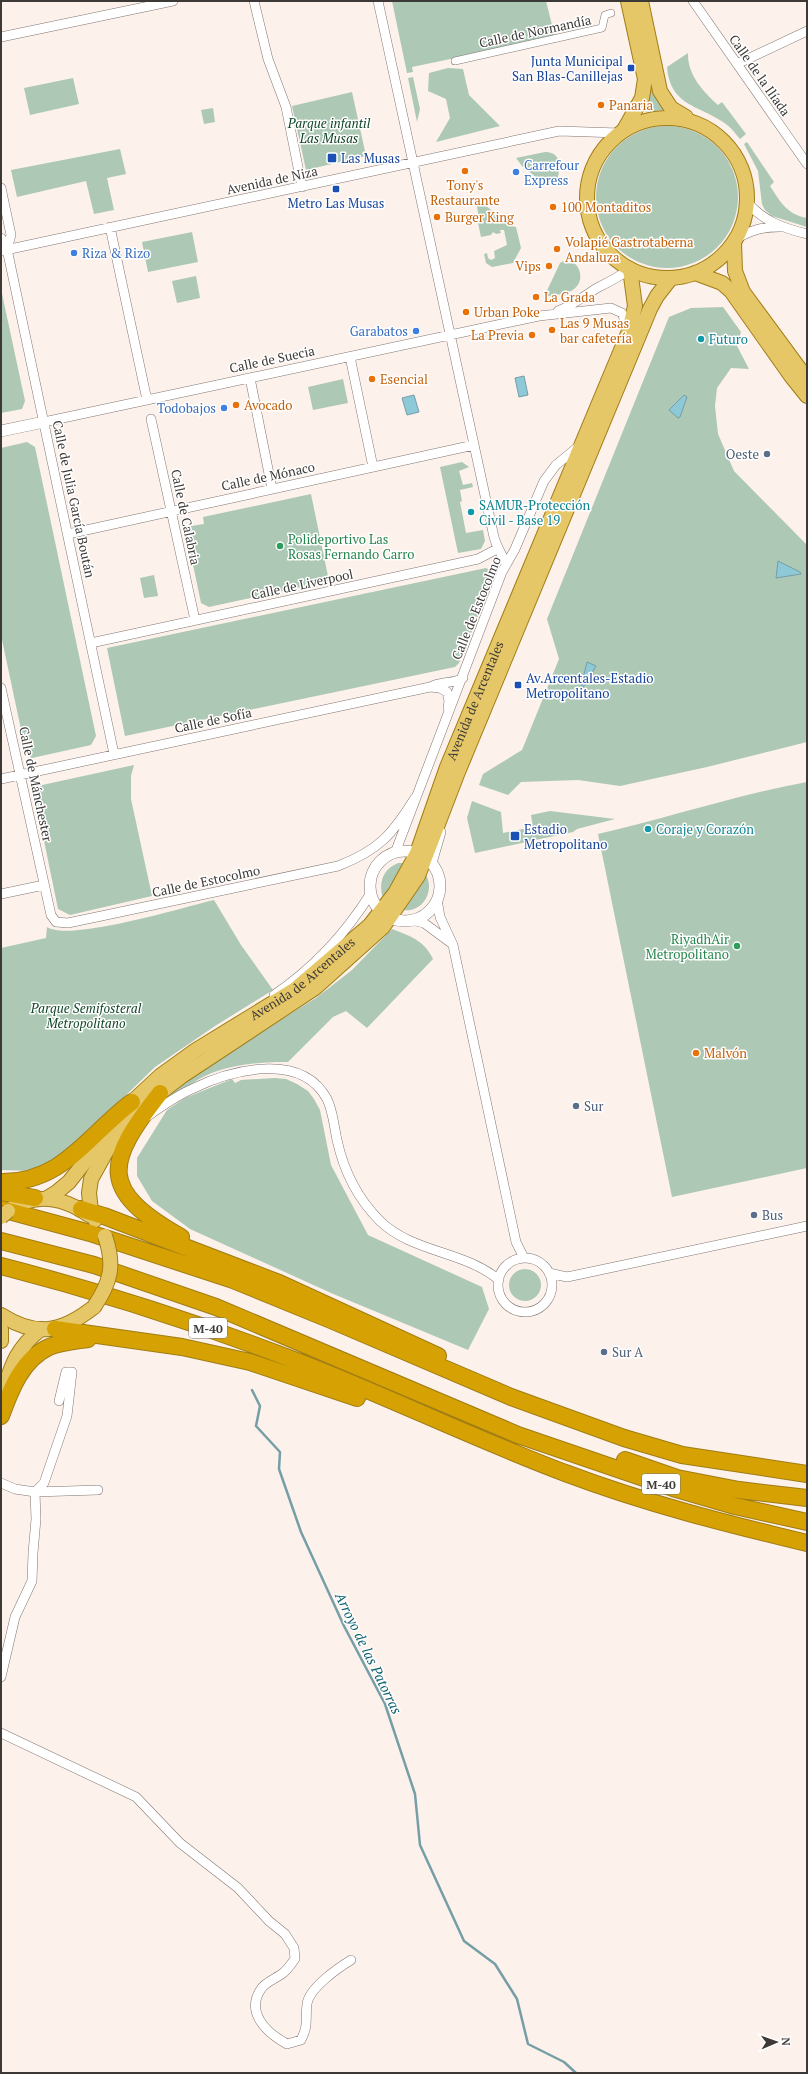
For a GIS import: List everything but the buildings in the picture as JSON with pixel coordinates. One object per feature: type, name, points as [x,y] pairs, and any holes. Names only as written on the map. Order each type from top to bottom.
[{"type":"highway","points":[[160,1093],[136,1123],[124,1145],[119,1177],[124,1192],[135,1206],[152,1220],[219,1259]]},
{"type":"highway","points":[[1,1182],[32,1178],[51,1171],[71,1158],[115,1115],[132,1102]]},
{"type":"highway","points":[[1,1192],[41,1198]]},
{"type":"highway","points":[[3,1212],[90,1233],[233,1280],[331,1320],[511,1398],[610,1433],[682,1455],[807,1474]]},
{"type":"highway","points":[[93,1214],[219,1259],[296,1290],[449,1361],[511,1398]]},
{"type":"highway","name":"M-40","points":[[1,1242],[94,1266],[216,1307],[518,1435],[673,1488],[735,1506],[807,1522]]},
{"type":"highway","name":"M-40","points":[[1,1266],[82,1287],[209,1328],[301,1363],[408,1409],[569,1474],[731,1525],[807,1543]]},
{"type":"highway","points":[[48,1329],[182,1347],[250,1362],[366,1401],[408,1409]]},
{"type":"highway","points":[[1,1416],[12,1387],[23,1370],[40,1352],[59,1344],[107,1337]]},
{"type":"highway","points":[[298,1341],[435,1390],[523,1426],[677,1478],[739,1490],[807,1498]]},
{"type":"main road","points":[[628,1],[645,79],[642,98],[621,132],[609,143],[596,162],[590,175],[587,202],[593,227],[601,243],[611,255],[630,269],[650,276],[671,278],[695,273],[713,264],[735,241],[743,222],[747,202],[743,173],[733,153],[719,137],[671,108],[660,91],[641,1]]},
{"type":"main road","points":[[621,132],[645,121],[658,118],[677,118],[695,123]]},
{"type":"main road","points":[[735,241],[735,271],[740,286],[807,379]]},
{"type":"main road","name":"Avenida de Arcentales","points":[[425,858],[447,767],[629,331],[635,306],[630,269]]},
{"type":"main road","points":[[695,273],[722,283],[731,291],[787,371],[807,396]]},
{"type":"main road","name":"Avenida de Arcentales","points":[[93,1214],[96,1169],[122,1130],[160,1093],[196,1066],[262,1025],[315,988],[383,927],[386,914],[395,893],[425,858],[650,309],[656,296],[671,278]]},
{"type":"main road","name":"Avenida de Arcentales","points":[[3,1212],[19,1204],[57,1192],[69,1182],[132,1102],[160,1076],[196,1050],[294,990],[370,925],[386,914]]},
{"type":"main road","points":[[1,1399],[16,1356],[29,1338],[48,1329],[77,1321],[94,1307],[103,1294],[109,1280],[110,1252],[105,1236],[93,1214],[64,1202],[41,1198]]},
{"type":"main road","points":[[1,1315],[29,1328],[48,1329]]},
{"type":"main road","points":[[1,1329],[1,1341]]},
{"type":"street","points":[[1,37],[173,1]]},
{"type":"street","points":[[254,1],[268,59],[286,107],[302,187]]},
{"type":"street","points":[[378,1],[497,548],[503,555],[506,564]]},
{"type":"street","name":"Calle de la Ilíada","points":[[697,2],[737,64],[804,153],[807,164]]},
{"type":"street","name":"Calle de Normandía","points":[[455,61],[602,28],[605,15],[610,14]]},
{"type":"street","points":[[737,64],[807,32]]},
{"type":"street","name":"Avenida de Niza","points":[[4,250],[564,130],[595,134],[621,132]]},
{"type":"street","name":"Calle de Julia García Boután","points":[[1,188],[11,235],[4,250]]},
{"type":"street","points":[[747,202],[759,215],[782,227],[807,234]]},
{"type":"street","points":[[110,227],[147,400]]},
{"type":"street","points":[[735,241],[750,231],[763,227],[782,227]]},
{"type":"street","name":"Calle de Julia García Boután","points":[[1,238],[44,422],[114,754]]},
{"type":"street","name":"Calle de Suecia","points":[[548,316],[574,304],[596,289],[617,279],[630,269]]},
{"type":"street","name":"Calle de Suecia","points":[[1,431],[350,357],[450,334],[548,316],[611,308],[622,313],[629,331]]},
{"type":"street","points":[[350,357],[373,467]]},
{"type":"street","points":[[250,378],[272,489]]},
{"type":"street","name":"Calle de Calabria","points":[[151,419],[195,620]]},
{"type":"street","name":"Calle de Estocolmo","points":[[395,852],[506,564],[515,549],[544,481],[556,465],[583,442]]},
{"type":"street","name":"Calle de Mónaco","points":[[68,534],[474,445]]},
{"type":"street","points":[[497,548],[509,552],[515,549]]},
{"type":"street","name":"Calle de Liverpool","points":[[91,643],[478,559],[497,548]]},
{"type":"street","name":"Calle de Sofía","points":[[1,779],[430,687],[439,682],[457,681],[463,678]]},
{"type":"street","points":[[430,687],[440,688],[447,692],[450,701],[447,717]]},
{"type":"street","name":"Calle de Mánchester","points":[[1,688],[21,774],[44,885]]},
{"type":"street","name":"Calle de Estocolmo","points":[[44,885],[50,915],[56,922],[68,923],[338,866],[371,851],[396,826],[415,798]]},
{"type":"street","points":[[411,920],[427,913],[437,899],[440,891],[439,879],[425,858],[406,851],[395,852],[384,859],[375,868],[371,884],[371,893],[386,914],[404,920],[424,923],[453,945]]},
{"type":"street","points":[[1,894],[44,885]]},
{"type":"street","name":"Avenida de Arcentales","points":[[196,1050],[229,1022],[258,1006],[303,973],[325,953],[343,932],[371,893]]},
{"type":"street","points":[[437,899],[440,918],[453,945],[516,1242],[524,1258]]},
{"type":"street","points":[[136,1123],[178,1096],[207,1082],[246,1071],[275,1068],[291,1071],[305,1077],[316,1086],[326,1098],[330,1107],[339,1148],[351,1185],[365,1205],[381,1222],[396,1234],[412,1243],[474,1266],[489,1273],[499,1280]]},
{"type":"street","points":[[551,1291],[564,1278],[807,1226]]},
{"type":"street","points":[[516,1242],[512,1261],[501,1273],[499,1280],[500,1292],[506,1303],[520,1311],[536,1310],[548,1299],[551,1291],[552,1285],[549,1272]]},
{"type":"street","points":[[512,1261],[524,1258],[539,1261],[549,1272],[564,1278]]},
{"type":"street","points":[[1,1678],[15,1617],[32,1581],[36,1519],[35,1492],[44,1483],[67,1416],[72,1372],[66,1372],[59,1401]]},
{"type":"street","points":[[1,1483],[15,1489],[35,1492],[98,1490]]},
{"type":"street","points":[[1,1733],[136,1797],[180,1843],[238,1888],[269,1921],[285,1934],[294,1948],[295,1959],[284,1972],[261,1988],[254,2004],[259,2022],[274,2037],[287,2044],[301,2040],[307,2027],[307,2002],[315,1988],[351,1960]]},
{"type":"green space","points":[[392,1],[546,1],[555,37],[412,67],[413,72],[407,73]]},
{"type":"green space","points":[[635,1],[665,110],[644,112],[647,102]]},
{"type":"green space","points":[[688,53],[690,68],[697,82],[718,105],[722,102],[746,134],[740,139],[726,124],[686,102],[679,97],[673,89],[669,80],[667,67]]},
{"type":"green space","points":[[448,68],[463,69],[469,95],[500,126],[436,142],[450,118],[446,99],[428,91],[429,73]]},
{"type":"green space","points":[[413,77],[420,109],[417,122],[408,78]]},
{"type":"green space","points":[[73,78],[79,104],[30,115],[24,88]]},
{"type":"green space","name":"Parque infantil Las Musas","points":[[352,92],[366,156],[306,170],[292,106]]},
{"type":"green space","points":[[213,108],[215,122],[204,124],[201,110]]},
{"type":"green space","points":[[667,126],[687,129],[694,132],[712,142],[722,152],[735,177],[738,197],[735,217],[732,224],[722,242],[712,252],[687,265],[667,268],[647,265],[640,262],[622,252],[612,242],[599,217],[596,197],[599,177],[602,170],[612,152],[622,142],[647,129]]},
{"type":"green space","points":[[747,142],[774,182],[770,186],[778,198],[789,211],[807,218],[807,227],[772,216],[765,210],[762,204],[758,171],[744,144]]},
{"type":"green space","points":[[120,149],[126,174],[107,178],[114,210],[94,214],[86,181],[17,197],[11,170]]},
{"type":"green space","points":[[545,152],[555,155],[559,164],[559,174],[556,184],[547,186],[522,166],[516,158]]},
{"type":"green space","points":[[480,201],[511,226],[516,227],[521,248],[513,263],[492,267],[486,263],[484,254],[487,253],[488,258],[491,260],[495,258],[494,251],[507,245],[504,230],[500,230],[501,233],[496,234],[493,232],[491,235],[481,237],[476,202]]},
{"type":"green space","points":[[192,232],[198,262],[148,272],[142,242]]},
{"type":"green space","points":[[565,260],[574,263],[578,267],[580,271],[580,281],[578,285],[571,291],[544,297],[560,263]]},
{"type":"green space","points":[[196,276],[200,298],[177,303],[172,281]]},
{"type":"green space","points":[[1,289],[25,401],[22,409],[1,413]]},
{"type":"green space","points":[[723,307],[741,332],[737,346],[749,369],[731,368],[717,388],[715,406],[718,434],[734,471],[807,545],[807,742],[707,767],[620,786],[578,780],[521,782],[508,795],[479,785],[483,774],[522,750],[559,659],[547,619],[669,317],[691,308]]},
{"type":"green space","points":[[343,379],[348,403],[313,410],[308,387]]},
{"type":"green space","points":[[27,442],[35,447],[96,736],[91,745],[32,758],[26,753],[1,635],[1,448]]},
{"type":"green space","points":[[462,462],[469,467],[459,471],[463,485],[472,483],[473,487],[460,490],[462,501],[460,502],[466,533],[483,530],[485,541],[481,549],[458,553],[440,467]]},
{"type":"green space","points":[[311,494],[329,581],[209,607],[201,603],[186,531],[191,530],[191,526],[204,524],[203,517]]},
{"type":"green space","points":[[486,568],[491,571],[492,581],[459,663],[455,667],[125,736],[107,648]]},
{"type":"green space","points":[[154,575],[158,596],[144,598],[140,578]]},
{"type":"green space","points":[[134,765],[131,776],[131,799],[152,896],[70,915],[58,909],[33,787]]},
{"type":"green space","name":"RiyadhAir Metropolitano","points":[[807,782],[807,1168],[672,1197],[598,834],[754,793]]},
{"type":"green space","points":[[472,801],[501,812],[503,833],[533,827],[531,815],[550,811],[615,819],[577,829],[573,832],[475,853],[467,818]]},
{"type":"green space","points":[[398,863],[404,863],[383,898],[381,887],[383,877],[389,869]]},
{"type":"green space","points":[[425,873],[429,886],[426,899],[416,908],[403,910]]},
{"type":"green space","name":"Parque Semifosteral Metropolitano","points":[[214,900],[241,945],[273,990],[215,1026],[155,1067],[57,1162],[32,1171],[1,1170],[1,948],[46,938],[47,927],[60,930],[79,930],[102,927],[154,916]]},
{"type":"green space","points":[[392,929],[421,943],[433,959],[367,1028],[346,1011],[333,1017],[288,1062],[255,1063],[223,1069],[199,1079],[174,1096],[172,1093],[201,1069],[316,998],[352,970]]},
{"type":"green space","points":[[275,1078],[286,1079],[297,1084],[308,1091],[314,1099],[320,1110],[331,1165],[368,1235],[482,1287],[489,1309],[468,1350],[331,1293],[190,1229],[152,1201],[137,1176],[137,1158],[167,1110],[185,1098],[232,1079],[235,1083],[241,1080]]},
{"type":"green space","points":[[525,1269],[531,1270],[538,1276],[541,1285],[540,1291],[534,1298],[525,1301],[519,1300],[512,1294],[509,1285],[510,1279],[516,1272]]},
{"type":"water","points":[[524,376],[528,395],[519,397],[515,378]]},
{"type":"water","points":[[414,395],[419,412],[407,415],[402,398]]},
{"type":"water","points":[[684,395],[687,397],[680,417],[678,418],[669,410]]},
{"type":"water","points":[[778,561],[800,572],[801,574],[776,578]]},
{"type":"water","points":[[587,662],[596,666],[582,689],[581,687]]},
{"type":"waterway","name":"Arroyo de las Patorras","points":[[252,1390],[260,1406],[256,1426],[280,1452],[279,1469],[301,1532],[344,1626],[385,1704],[415,1794],[420,1845],[464,1941],[495,1964],[517,1999],[528,2044],[564,2062],[576,2073]]},
{"type":"place","name":"Junta Municipal San Blas-Canillejas","points":[[631,68]]},
{"type":"place","name":"Panaria","points":[[601,105]]},
{"type":"place","name":"Las Musas","points":[[332,158]]},
{"type":"place","name":"Tony's Restaurante","points":[[465,171]]},
{"type":"place","name":"Carrefour Express","points":[[516,172]]},
{"type":"place","name":"Metro Las Musas","points":[[336,189]]},
{"type":"place","name":"100 Montaditos","points":[[553,207]]},
{"type":"place","name":"Burger King","points":[[437,217]]},
{"type":"place","name":"Volapié Gastrotaberna Andaluza","points":[[557,249]]},
{"type":"place","name":"Riza & Rizo","points":[[74,253]]},
{"type":"place","name":"Vips","points":[[549,266]]},
{"type":"place","name":"La Grada","points":[[536,297]]},
{"type":"place","name":"Urban Poke","points":[[466,312]]},
{"type":"place","name":"Las 9 Musas bar cafetería","points":[[552,330]]},
{"type":"place","name":"Garabatos","points":[[416,331]]},
{"type":"place","name":"La Previa","points":[[532,335]]},
{"type":"place","name":"Futuro","points":[[701,339]]},
{"type":"place","name":"Esencial","points":[[372,379]]},
{"type":"place","name":"Avocado","points":[[236,405]]},
{"type":"place","name":"Todobajos","points":[[224,408]]},
{"type":"place","name":"Oeste","points":[[767,454]]},
{"type":"place","name":"SAMUR-Protección Civil - Base 19","points":[[471,512]]},
{"type":"place","name":"Polideportivo Las Rosas Fernando Carro","points":[[280,546]]},
{"type":"place","name":"Av.Arcentales-Estadio Metropolitano","points":[[518,685]]},
{"type":"place","name":"Coraje y Corazón","points":[[648,829]]},
{"type":"place","name":"Estadio Metropolitano","points":[[515,836]]},
{"type":"place","name":"RiyadhAir Metropolitano","points":[[737,946]]},
{"type":"place","name":"Malvón","points":[[696,1053]]},
{"type":"place","name":"Sur","points":[[576,1106]]},
{"type":"place","name":"Bus","points":[[754,1215]]},
{"type":"place","name":"Sur A","points":[[604,1352]]}]
